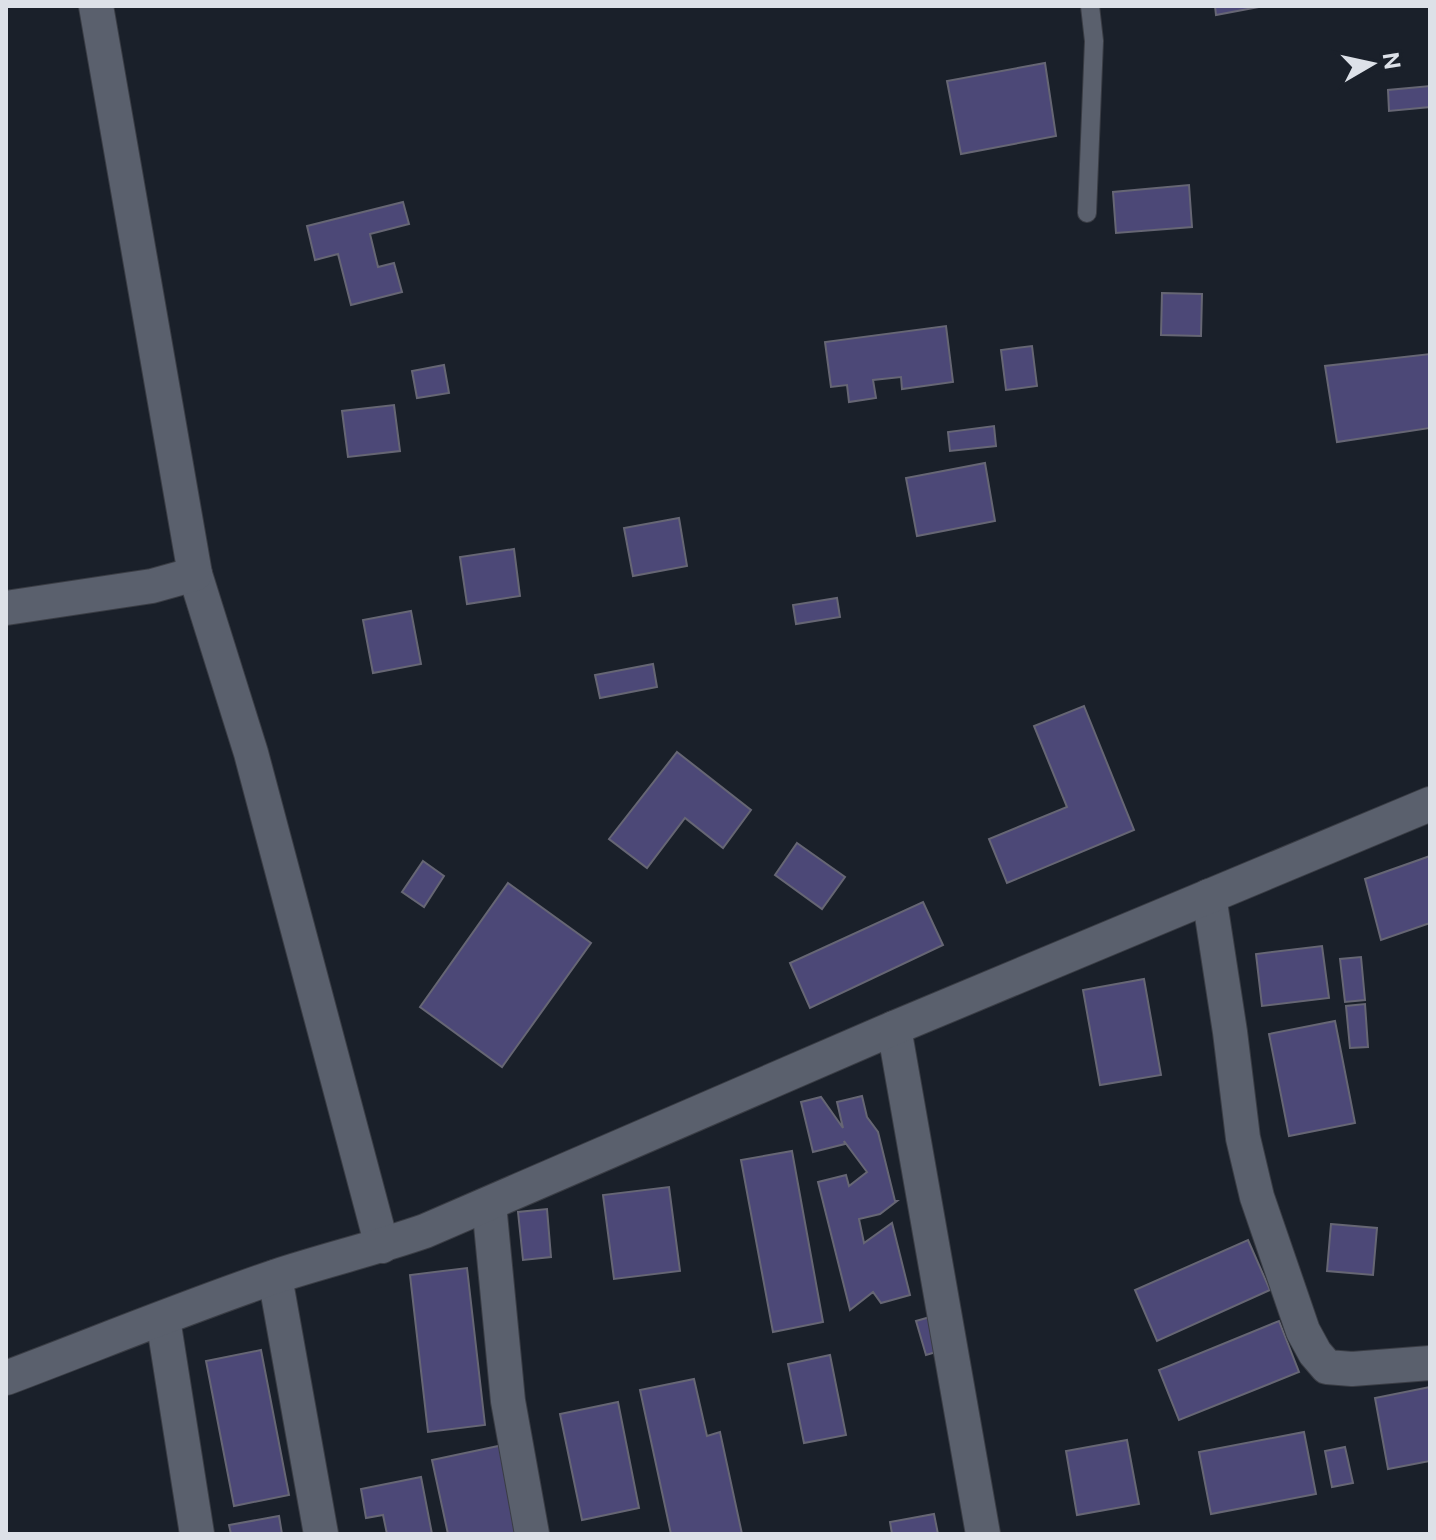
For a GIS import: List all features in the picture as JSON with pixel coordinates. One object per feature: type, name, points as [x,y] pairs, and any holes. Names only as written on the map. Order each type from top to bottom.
[{"type":"street","points":[[96,6],[195,574],[251,753],[382,1246]]},
{"type":"street","points":[[6,608],[152,586],[195,574]]},
{"type":"street","points":[[6,1378],[275,1277],[425,1231],[894,1028],[1430,804]]},
{"type":"street","points":[[1209,896],[1243,1138],[1257,1197],[1303,1331],[1327,1367],[1352,1369],[1430,1363]]},
{"type":"street","points":[[894,1028],[983,1534]]},
{"type":"street","points":[[489,1204],[508,1401],[532,1534]]},
{"type":"street","points":[[275,1277],[321,1534]]},
{"type":"street","points":[[163,1319],[197,1534]]},
{"type":"lane","points":[[1087,213],[1094,41],[1090,6]]},
{"type":"building","points":[[1215,6],[1264,6],[1216,15]]},
{"type":"building","points":[[1045,63],[1056,136],[961,154],[947,81]]},
{"type":"building","points":[[1430,86],[1430,107],[1389,111],[1388,90]]},
{"type":"building","points":[[1189,185],[1192,227],[1116,233],[1113,192]]},
{"type":"building","points":[[403,202],[409,224],[370,234],[378,267],[394,263],[402,292],[351,305],[338,254],[315,260],[307,226]]},
{"type":"building","points":[[1162,293],[1202,294],[1201,336],[1161,335]]},
{"type":"building","points":[[946,326],[953,382],[902,389],[901,377],[873,380],[876,398],[849,402],[847,385],[831,387],[825,342]]},
{"type":"building","points":[[1032,346],[1037,386],[1006,390],[1001,350]]},
{"type":"building","points":[[1430,354],[1430,428],[1337,442],[1325,366]]},
{"type":"building","points":[[444,365],[449,393],[417,398],[412,371]]},
{"type":"building","points":[[394,405],[400,451],[348,457],[342,411]]},
{"type":"building","points":[[994,426],[996,446],[950,451],[948,432]]},
{"type":"building","points":[[985,463],[995,521],[917,536],[906,478]]},
{"type":"building","points":[[679,518],[687,566],[633,576],[624,528]]},
{"type":"building","points":[[514,549],[520,596],[467,604],[460,557]]},
{"type":"building","points":[[837,598],[840,617],[796,624],[793,605]]},
{"type":"building","points":[[411,611],[421,664],[373,673],[363,620]]},
{"type":"building","points":[[653,664],[657,687],[600,698],[595,675]]},
{"type":"building","points":[[1084,706],[1134,830],[1007,883],[989,839],[1067,807],[1034,726]]},
{"type":"building","points":[[677,752],[751,810],[723,848],[685,818],[647,868],[609,839]]},
{"type":"building","points":[[797,843],[845,877],[822,909],[775,875]]},
{"type":"building","points":[[1430,856],[1430,923],[1381,940],[1365,879]]},
{"type":"building","points":[[423,861],[444,876],[424,907],[402,892]]},
{"type":"building","points":[[508,883],[591,943],[502,1067],[420,1007]]},
{"type":"building","points":[[923,902],[943,945],[810,1008],[790,963]]},
{"type":"building","points":[[1322,946],[1329,998],[1262,1006],[1256,954]]},
{"type":"building","points":[[1361,957],[1365,1000],[1345,1002],[1340,959]]},
{"type":"building","points":[[1144,979],[1161,1075],[1100,1085],[1083,990]]},
{"type":"building","points":[[1365,1004],[1368,1047],[1350,1048],[1346,1006]]},
{"type":"building","points":[[1335,1021],[1355,1123],[1289,1136],[1269,1034]]},
{"type":"building","points":[[862,1096],[867,1117],[878,1132],[897,1201],[880,1214],[859,1219],[864,1243],[892,1223],[910,1295],[881,1303],[873,1292],[850,1310],[818,1182],[846,1175],[849,1186],[867,1172],[844,1141],[845,1144],[813,1152],[801,1102],[821,1097],[843,1128],[837,1102]]},
{"type":"building","points":[[792,1151],[823,1322],[773,1332],[741,1160]]},
{"type":"building","points":[[669,1187],[680,1271],[614,1279],[603,1195]]},
{"type":"building","points":[[547,1209],[551,1257],[523,1260],[518,1212]]},
{"type":"building","points":[[1331,1224],[1377,1228],[1373,1275],[1327,1271]]},
{"type":"building","points":[[1248,1240],[1270,1290],[1157,1341],[1135,1290]]},
{"type":"building","points":[[467,1268],[485,1425],[428,1432],[410,1275]]},
{"type":"building","points":[[937,1315],[946,1349],[926,1355],[916,1321]]},
{"type":"building","points":[[1279,1321],[1299,1372],[1179,1420],[1159,1370]]},
{"type":"building","points":[[261,1350],[289,1495],[234,1506],[206,1361]]},
{"type":"building","points":[[830,1355],[846,1435],[804,1443],[788,1364]]},
{"type":"building","points":[[694,1379],[707,1436],[720,1432],[742,1534],[671,1534],[640,1390]]},
{"type":"building","points":[[1430,1387],[1430,1461],[1388,1469],[1375,1398]]},
{"type":"building","points":[[618,1402],[639,1508],[582,1520],[560,1414]]},
{"type":"building","points":[[1304,1432],[1316,1494],[1211,1514],[1199,1452]]},
{"type":"building","points":[[1127,1440],[1139,1504],[1077,1515],[1066,1451]]},
{"type":"building","points":[[503,1445],[521,1534],[448,1534],[432,1460]]},
{"type":"building","points":[[1345,1447],[1353,1483],[1332,1487],[1325,1451]]},
{"type":"building","points":[[421,1477],[432,1534],[387,1534],[383,1515],[366,1518],[361,1489]]},
{"type":"building","points":[[934,1514],[938,1534],[892,1534],[890,1522]]},
{"type":"building","points":[[279,1516],[282,1534],[231,1534],[229,1525]]}]
